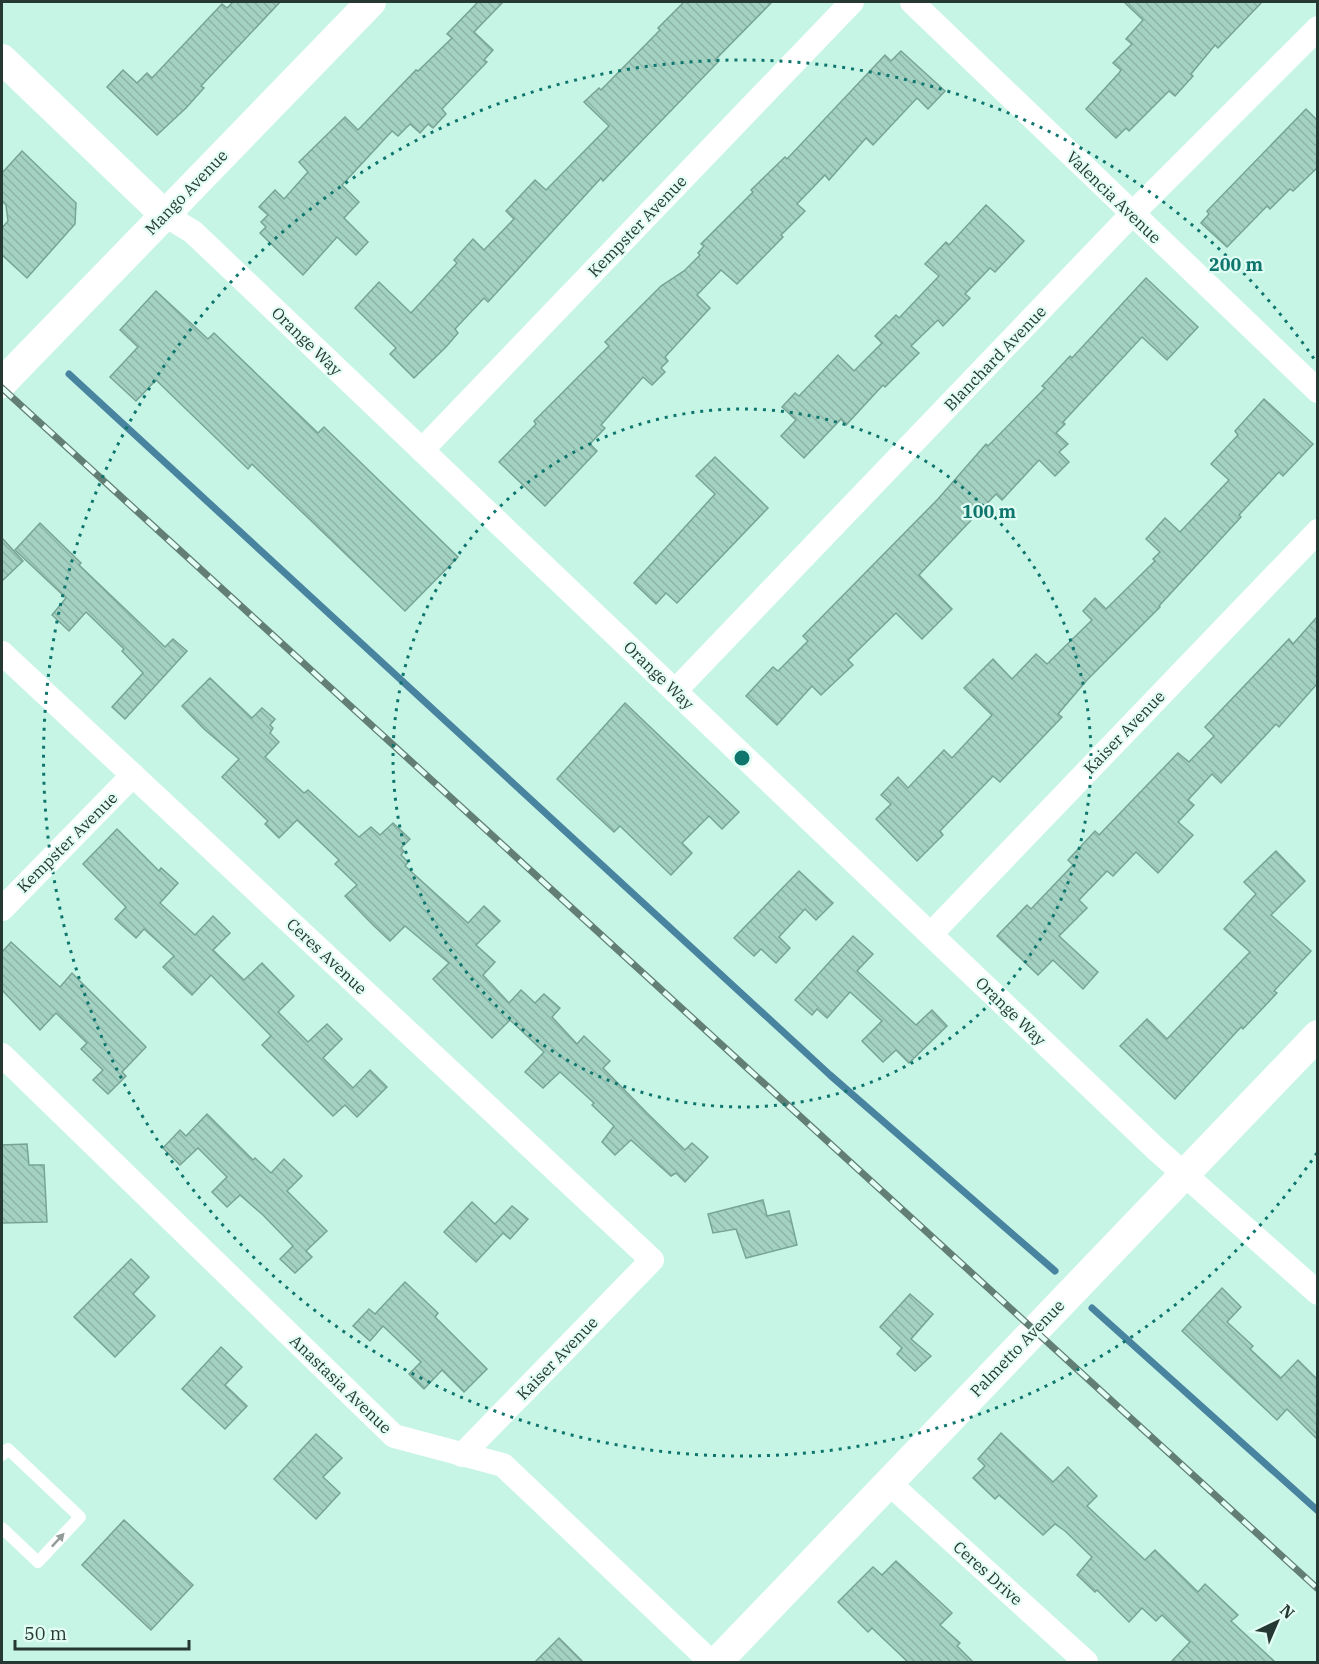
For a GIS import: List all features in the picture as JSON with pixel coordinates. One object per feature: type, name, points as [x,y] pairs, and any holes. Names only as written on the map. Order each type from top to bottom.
[{"type":"street","name":"Mango Avenue","points":[[2,383],[371,2]]},
{"type":"street","name":"Kempster Avenue","points":[[422,450],[852,2]]},
{"type":"street","name":"Valencia Avenue","points":[[912,2],[1317,391]]},
{"type":"street","name":"Blanchard Avenue","points":[[675,690],[1132,214],[1317,28]]},
{"type":"street","name":"Orange Way","points":[[2,59],[165,214],[193,232],[1157,1150],[1185,1172],[1317,1293]]},
{"type":"street","name":"Kaiser Avenue","points":[[931,934],[1317,531]]},
{"type":"street","name":"Ceres Avenue","points":[[2,653],[652,1260]]},
{"type":"street","name":"Kempster Avenue","points":[[2,909],[133,776]]},
{"type":"street","name":"Palmetto Avenue","points":[[717,1662],[890,1484],[1317,1035]]},
{"type":"street","name":"Anastasia Avenue","points":[[2,1055],[394,1436],[503,1465],[711,1662]]},
{"type":"street","name":"Kaiser Avenue","points":[[462,1455],[652,1260]]},
{"type":"street","name":"Ceres Drive","points":[[890,1484],[1086,1662]]},
{"type":"lane","points":[[2,1455],[8,1449],[80,1517],[38,1562],[2,1528]]},
{"type":"building","points":[[233,2],[280,2],[201,86],[204,88],[186,108],[157,135],[107,87],[123,70],[137,83],[147,73],[152,78],[222,4],[227,8]]},
{"type":"building","points":[[478,2],[503,2],[474,32],[493,50],[484,60],[487,62],[442,109],[446,114],[433,128],[428,124],[420,133],[410,124],[398,136],[392,131],[342,185],[359,202],[344,218],[368,242],[356,255],[337,237],[303,275],[260,233],[266,227],[261,222],[268,215],[259,207],[275,190],[284,199],[308,172],[299,162],[345,117],[358,130],[416,70],[418,71],[452,38],[447,34]]},
{"type":"building","points":[[684,2],[772,2],[715,60],[718,62],[603,181],[601,178],[488,302],[484,298],[455,329],[458,333],[446,347],[414,378],[390,354],[396,348],[355,308],[379,282],[411,313],[457,263],[454,260],[473,239],[484,250],[514,219],[506,211],[535,180],[546,190],[609,126],[584,102],[599,88],[601,90]]},
{"type":"building","points":[[1124,2],[1262,2],[1218,48],[1215,45],[1191,74],[1193,76],[1175,96],[1169,91],[1129,131],[1126,128],[1116,138],[1086,109],[1121,70],[1113,63],[1132,44],[1126,39],[1143,20]]},
{"type":"building","points":[[901,51],[945,91],[928,109],[917,98],[873,145],[866,138],[829,180],[825,175],[797,204],[805,211],[737,284],[721,270],[697,295],[710,308],[665,357],[668,361],[661,368],[665,372],[652,385],[643,377],[601,425],[605,428],[590,444],[597,451],[545,506],[499,462],[536,424],[534,421],[609,346],[605,342],[661,286],[684,271],[700,255],[698,253],[704,246],[701,244],[753,192],[751,190],[785,157],[787,159],[885,55],[891,61]]},
{"type":"building","points":[[1306,109],[1317,120],[1317,168],[1293,191],[1290,189],[1270,209],[1267,206],[1227,247],[1201,223],[1209,214],[1207,211]]},
{"type":"building","points":[[22,151],[76,203],[75,224],[27,278],[2,255],[2,228],[8,221],[6,205],[2,201],[2,173]]},
{"type":"building","points":[[986,205],[1024,241],[995,272],[990,268],[965,294],[970,298],[943,326],[938,320],[911,346],[919,353],[885,387],[883,385],[846,425],[841,419],[804,458],[781,436],[796,420],[782,407],[795,393],[799,396],[838,355],[854,371],[882,343],[875,336],[896,315],[899,318],[939,276],[925,264],[946,242],[949,245]]},
{"type":"building","points":[[1146,278],[1198,327],[1167,360],[1142,337],[1063,422],[1065,424],[1056,433],[1068,444],[1059,452],[1069,462],[1055,476],[1039,460],[1002,500],[996,494],[919,575],[952,609],[922,639],[896,613],[848,660],[853,665],[821,695],[812,686],[777,725],[746,696],[773,667],[778,671],[808,641],[803,636],[938,499],[986,444],[988,446],[1045,388],[1042,386],[1070,356],[1072,358]]},
{"type":"building","points":[[156,291],[208,339],[214,333],[318,433],[324,427],[458,557],[405,611],[252,464],[248,469],[156,380],[136,401],[110,377],[138,347],[120,330]]},
{"type":"building","points":[[1264,399],[1313,444],[1283,476],[1279,472],[1160,607],[1087,680],[1058,714],[1062,717],[1000,782],[993,776],[940,831],[943,835],[917,861],[876,819],[891,804],[881,795],[898,777],[908,788],[944,750],[952,758],[992,715],[964,688],[993,659],[1012,679],[1036,654],[1047,664],[1092,620],[1083,611],[1095,598],[1106,609],[1155,561],[1153,559],[1160,552],[1146,539],[1165,518],[1180,532],[1229,480],[1211,464],[1238,435],[1235,431]]},
{"type":"building","points":[[715,457],[768,508],[677,603],[666,593],[656,604],[634,583],[715,494],[696,476]]},
{"type":"building","points":[[40,523],[81,563],[79,565],[165,647],[173,639],[187,651],[125,719],[112,707],[143,673],[122,651],[124,649],[86,612],[69,631],[52,615],[66,598],[15,550]]},
{"type":"building","points":[[2,538],[23,561],[2,581]]},
{"type":"building","points":[[1317,617],[1317,684],[1279,727],[1276,724],[1221,783],[1212,774],[1188,800],[1194,805],[1178,822],[1193,835],[1158,873],[1136,852],[1113,876],[1107,871],[1079,900],[1087,908],[1059,936],[1098,972],[1083,989],[1053,960],[1038,975],[997,936],[1027,905],[1031,909],[1073,865],[1068,860],[1095,831],[1099,835],[1178,753],[1189,762],[1214,736],[1205,727],[1289,639],[1293,644]]},
{"type":"building","points":[[210,678],[252,718],[262,708],[275,719],[270,725],[273,728],[270,733],[279,742],[265,757],[304,793],[308,790],[359,837],[371,827],[380,835],[393,823],[410,839],[401,848],[404,851],[401,855],[408,862],[405,866],[468,923],[484,906],[500,921],[476,945],[495,962],[483,975],[509,1003],[521,990],[535,1003],[544,994],[560,1008],[552,1017],[577,1044],[584,1036],[610,1061],[603,1068],[647,1113],[685,1150],[692,1143],[708,1157],[685,1182],[676,1173],[671,1176],[631,1140],[615,1155],[602,1142],[614,1126],[592,1105],[594,1103],[560,1072],[543,1088],[525,1072],[544,1052],[510,1020],[492,1038],[433,979],[449,963],[405,926],[390,941],[345,896],[357,885],[335,864],[339,860],[297,820],[279,838],[265,824],[268,821],[222,777],[239,759],[204,729],[182,706]]},
{"type":"building","points":[[625,703],[739,812],[722,829],[709,816],[682,843],[692,853],[671,875],[620,826],[614,832],[557,779]]},
{"type":"building","points":[[117,829],[159,871],[161,868],[178,883],[160,903],[195,935],[213,916],[230,933],[213,950],[244,980],[262,963],[294,996],[278,1012],[308,1042],[327,1024],[342,1039],[323,1058],[353,1088],[370,1070],[387,1087],[357,1117],[345,1105],[333,1116],[262,1045],[271,1036],[211,975],[192,995],[163,967],[174,956],[144,929],[136,938],[115,919],[126,907],[83,864]]},
{"type":"building","points":[[1276,851],[1305,881],[1271,915],[1311,951],[1274,991],[1277,993],[1243,1029],[1241,1027],[1175,1099],[1120,1046],[1147,1019],[1167,1039],[1250,952],[1224,929],[1256,894],[1244,882]]},
{"type":"building","points":[[799,871],[833,903],[816,920],[805,909],[779,937],[790,948],[776,963],[761,949],[754,956],[734,938]]},
{"type":"building","points":[[853,936],[873,954],[857,971],[916,1025],[932,1010],[947,1026],[909,1063],[896,1050],[883,1062],[862,1041],[882,1021],[850,992],[827,1018],[817,1009],[812,1015],[795,1000]]},
{"type":"building","points":[[11,942],[60,987],[72,973],[146,1047],[122,1072],[126,1076],[108,1094],[93,1080],[103,1070],[81,1049],[87,1043],[56,1013],[40,1030],[2,990],[2,952]]},
{"type":"building","points":[[207,1114],[253,1160],[255,1158],[271,1173],[284,1159],[302,1176],[287,1191],[327,1231],[306,1251],[312,1257],[295,1273],[280,1259],[293,1246],[263,1215],[240,1195],[227,1207],[212,1192],[227,1177],[198,1148],[180,1165],[163,1148],[180,1130],[186,1136]]},
{"type":"building","points":[[27,1144],[29,1165],[44,1165],[47,1222],[2,1223],[2,1145]]},
{"type":"building","points":[[763,1200],[767,1216],[789,1211],[797,1245],[746,1258],[736,1229],[713,1233],[708,1214]]},
{"type":"building","points":[[472,1202],[495,1224],[512,1206],[528,1219],[510,1239],[503,1233],[476,1262],[444,1232]]},
{"type":"building","points":[[131,1259],[149,1277],[133,1294],[155,1316],[115,1357],[74,1317]]},
{"type":"building","points":[[405,1282],[438,1313],[435,1317],[487,1369],[464,1392],[442,1370],[424,1389],[409,1374],[421,1362],[383,1326],[370,1341],[353,1326],[369,1309],[375,1314]]},
{"type":"building","points":[[1222,1288],[1241,1307],[1227,1322],[1253,1346],[1250,1349],[1281,1378],[1298,1360],[1317,1379],[1317,1439],[1287,1409],[1277,1420],[1182,1331]]},
{"type":"building","points":[[910,1294],[933,1314],[911,1339],[931,1356],[915,1371],[897,1354],[902,1348],[880,1327]]},
{"type":"building","points":[[221,1347],[242,1367],[225,1385],[247,1406],[225,1429],[182,1389]]},
{"type":"building","points":[[1001,1433],[1053,1482],[1068,1467],[1097,1496],[1087,1506],[1145,1560],[1155,1550],[1198,1592],[1205,1584],[1238,1615],[1231,1621],[1275,1662],[1171,1662],[1190,1642],[1162,1615],[1156,1621],[1142,1608],[1129,1622],[1097,1590],[1095,1592],[1077,1575],[1092,1557],[1065,1531],[1055,1524],[1043,1535],[999,1495],[995,1499],[973,1478],[985,1466],[978,1459]]},
{"type":"building","points":[[316,1434],[342,1458],[323,1477],[340,1493],[316,1519],[274,1479]]},
{"type":"building","points":[[124,1520],[193,1585],[151,1630],[82,1565]]},
{"type":"building","points":[[896,1561],[952,1613],[940,1625],[960,1643],[957,1646],[973,1662],[908,1662],[872,1628],[868,1632],[838,1602],[873,1567],[882,1575]]},
{"type":"building","points":[[559,1638],[583,1662],[535,1662]]},
{"type":"waterway","points":[[69,374],[830,1075],[1055,1271]]},
{"type":"waterway","points":[[1092,1308],[1318,1511]]},
{"type":"railway","points":[[2,388],[1318,1589]]}]
